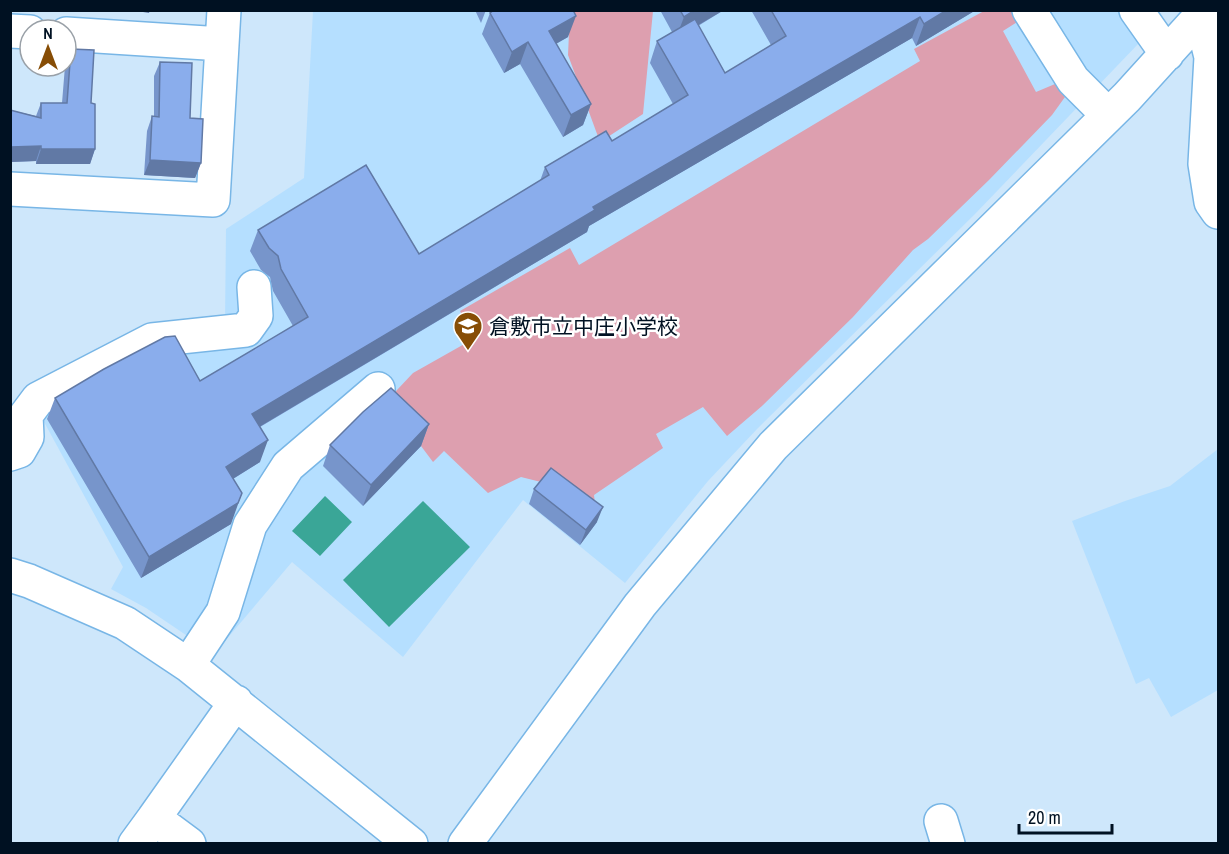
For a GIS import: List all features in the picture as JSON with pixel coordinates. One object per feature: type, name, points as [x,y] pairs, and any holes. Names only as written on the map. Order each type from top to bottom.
[{"type":"street","points":[[10,189],[213,200],[224,10]]},
{"type":"street","points":[[1029,10],[1073,80],[1108,115]]},
{"type":"street","points":[[1136,10],[1167,54]]},
{"type":"street","points":[[465,843],[640,605],[773,446],[1108,115],[1204,13]]},
{"type":"street","points":[[1204,13],[1211,57],[1205,164],[1211,202],[1218,212]]},
{"type":"street","points":[[78,35],[222,44]]},
{"type":"street","points":[[10,454],[19,451],[27,437],[26,415],[38,399],[152,340],[246,330],[256,316],[254,287]]},
{"type":"street","points":[[188,665],[223,612],[250,525],[288,466],[378,389]]},
{"type":"street","points":[[10,575],[29,581],[124,623],[188,665],[411,843]]},
{"type":"street","points":[[189,843],[145,831],[236,702]]},
{"type":"shaded area","name":"倉敷市立中庄小学校","points":[[1126,10],[1140,42],[975,214],[758,428],[708,481],[625,583],[523,500],[403,657],[292,562],[214,654],[146,608],[111,589],[123,567],[25,387],[151,329],[225,323],[226,229],[304,178],[313,11]]},
{"type":"shaded area","points":[[570,11],[653,11],[643,114],[600,142],[568,55]]},
{"type":"shaded area","points":[[984,11],[1018,11],[1022,19],[1003,31],[1036,92],[1055,84],[1065,97],[1052,115],[989,180],[928,239],[913,250],[853,317],[762,406],[727,436],[703,407],[656,434],[663,448],[594,495],[597,522],[545,483],[521,477],[488,493],[444,451],[433,462],[421,446],[381,407],[413,373],[475,338],[460,311],[570,248],[579,265],[920,61],[914,49]]},
{"type":"shaded area","points":[[1218,449],[1218,690],[1171,717],[1149,678],[1136,684],[1072,521],[1170,486]]},
{"type":"shaded area","points":[[325,496],[352,522],[320,556],[292,531]]},
{"type":"shaded area","points":[[423,501],[470,547],[389,627],[343,580]]},
{"type":"building","points":[[494,10],[573,10],[576,16],[549,31],[591,104],[571,115],[528,42],[512,52],[490,13]]},
{"type":"building","points":[[680,10],[695,10],[684,17]]},
{"type":"building","points":[[771,10],[947,10],[924,24],[920,17],[593,207],[595,210],[252,414],[268,440],[226,467],[242,493],[238,503],[149,557],[55,398],[165,337],[175,336],[200,381],[308,317],[281,269],[278,256],[269,248],[258,230],[366,165],[419,254],[549,175],[545,167],[606,131],[612,141],[688,95],[657,41],[695,19],[725,73],[786,36]]},
{"type":"building","points":[[78,49],[94,50],[91,103],[95,104],[95,149],[10,147],[10,110],[41,118],[41,103],[67,103],[69,78],[78,78]]},
{"type":"building","points":[[160,62],[192,63],[190,118],[203,119],[201,163],[150,160],[152,116],[159,117]]},
{"type":"building","points":[[391,388],[429,424],[371,485],[330,445]]},
{"type":"building","points":[[551,468],[603,507],[586,530],[534,489]]},
{"type":"place","name":"倉敷市立中庄小学校","points":[[468,352]]}]
